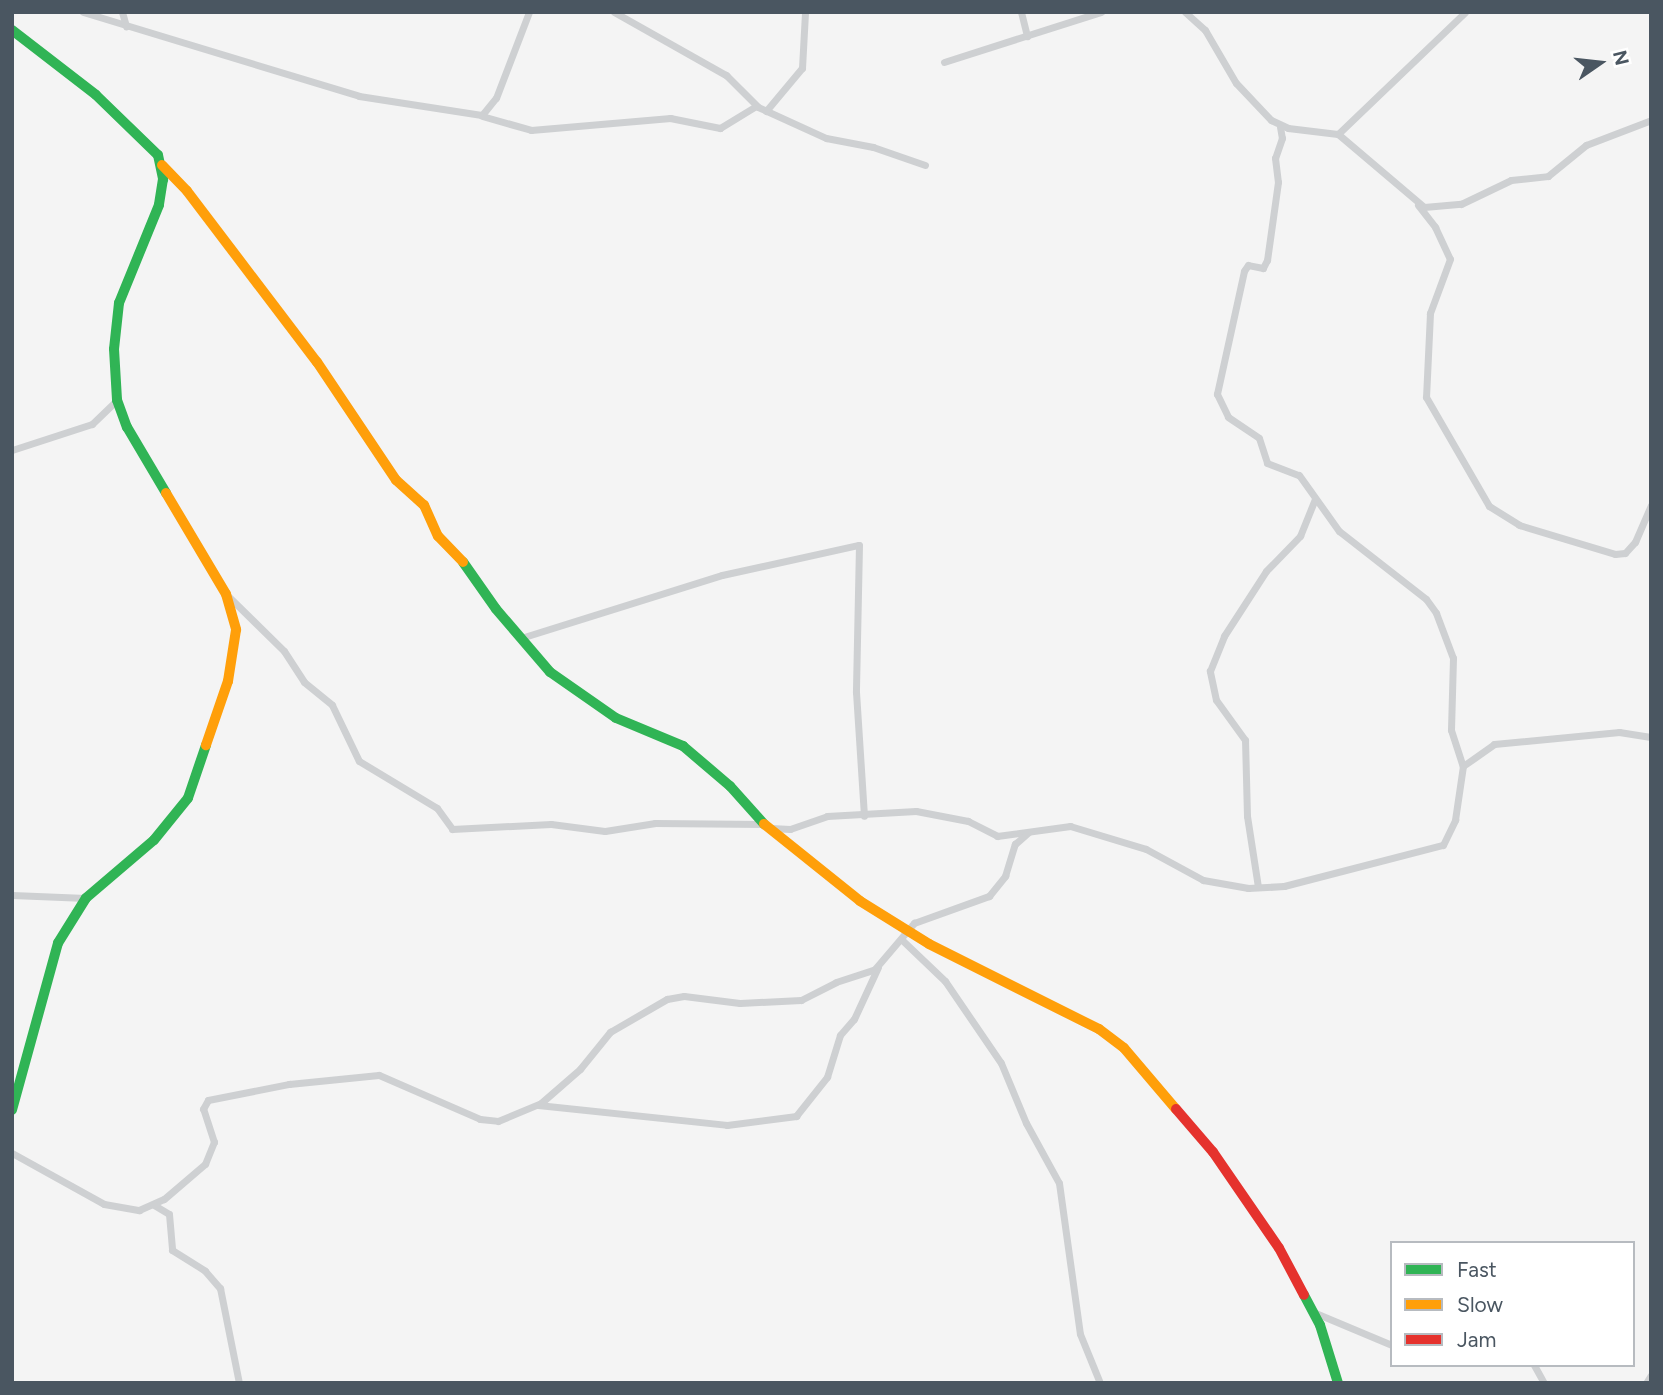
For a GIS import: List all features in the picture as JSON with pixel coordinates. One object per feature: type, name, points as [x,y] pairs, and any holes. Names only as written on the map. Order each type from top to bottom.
[{"type":"street","points":[[83,12],[359,96],[482,116],[531,130],[670,118],[720,128],[756,106]]},
{"type":"street","points":[[122,12],[126,26]]},
{"type":"street","points":[[482,116],[496,98],[529,12]]},
{"type":"street","points":[[614,12],[726,75],[756,106],[766,111],[826,138],[873,147],[926,165]]},
{"type":"street","points":[[766,111],[802,68],[806,12]]},
{"type":"street","points":[[1021,12],[1027,36]]},
{"type":"street","points":[[944,62],[1101,12]]},
{"type":"street","points":[[226,594],[284,651],[304,682],[331,705],[359,761],[437,808],[452,829],[551,824],[605,831],[655,823],[765,825],[785,829],[821,816],[928,813],[968,821],[992,835],[1070,826],[1146,849],[1203,880],[1258,887],[1342,874],[1389,856],[1419,854],[1443,845],[1455,820],[1463,766],[1451,730],[1455,671],[1445,628],[1426,599],[1339,531],[1299,475],[1267,463],[1259,438],[1228,417],[1217,394],[1245,268],[1263,268],[1268,257],[1278,182],[1275,158],[1283,138],[1280,127],[1236,83],[1205,30],[1185,12]]},
{"type":"street","points":[[1338,134],[1465,12]]},
{"type":"street","points":[[12,30],[138,132],[162,165],[187,191],[317,362],[397,481],[424,505],[438,536],[456,551],[496,609],[524,636],[560,680],[616,718],[682,746],[730,786],[765,825],[904,935],[945,981],[1001,1063],[1026,1123],[1054,1172],[1061,1192],[1080,1334],[1100,1383]]},
{"type":"street","points":[[1417,204],[1461,204],[1511,180],[1548,176],[1586,145],[1651,120]]},
{"type":"street","points":[[1280,127],[1338,134],[1371,158],[1417,204],[1435,227],[1450,259],[1430,313],[1426,397],[1489,506],[1519,525],[1615,554],[1625,553],[1636,542],[1651,505]]},
{"type":"street","points":[[12,1110],[49,968],[67,924],[86,898],[154,840],[188,798],[235,647],[234,618],[226,594],[127,427],[117,400],[114,349],[118,303],[159,205],[162,165]]},
{"type":"street","points":[[12,450],[92,424],[117,400]]},
{"type":"street","points":[[1258,887],[1247,816],[1245,740],[1216,700],[1210,671],[1224,636],[1266,571],[1300,536],[1315,499]]},
{"type":"street","points":[[524,636],[722,575],[859,545],[856,692],[864,816]]},
{"type":"street","points":[[1463,766],[1501,742],[1619,732],[1651,737]]},
{"type":"street","points":[[536,1105],[727,1125],[793,1117],[827,1077],[840,1035],[854,1019],[878,967],[904,935],[921,919],[989,895],[1003,880],[1015,844],[1028,832]]},
{"type":"street","points":[[12,895],[86,898]]},
{"type":"street","points":[[904,935],[1088,1023],[1124,1048],[1219,1160],[1279,1248],[1313,1312],[1336,1381]]},
{"type":"street","points":[[12,1153],[104,1204],[131,1210],[154,1205],[198,1173],[210,1154],[214,1137],[202,1105],[208,1100],[364,1074],[391,1078],[488,1121],[536,1105],[580,1069],[618,1024],[667,999],[684,996],[740,1003],[801,1000],[878,967]]},
{"type":"street","points":[[154,1205],[169,1214],[172,1250],[205,1271],[220,1288],[239,1383]]},
{"type":"street","points":[[1313,1312],[1390,1344]]},
{"type":"street","points":[[1535,1367],[1545,1383]]},
{"type":"street","points":[[1646,1383],[1651,1375]]},
{"type":"traffic: fast","points":[[12,30],[96,95],[158,155],[163,179],[159,205],[119,303],[114,349],[117,400],[127,427],[166,493]]},
{"type":"traffic: fast","points":[[463,562],[496,609],[550,672],[616,718],[683,746],[730,786],[764,824]]},
{"type":"traffic: fast","points":[[12,1110],[58,943],[86,898],[154,840],[188,798],[206,745]]},
{"type":"traffic: fast","points":[[1304,1295],[1320,1325],[1338,1383]]},
{"type":"traffic: slow","points":[[162,165],[187,191],[317,362],[396,480],[424,505],[438,536],[463,562]]},
{"type":"traffic: slow","points":[[166,493],[226,594],[236,630],[228,681],[206,745]]},
{"type":"traffic: slow","points":[[764,824],[860,901],[929,944],[1099,1029],[1124,1048],[1176,1109]]},
{"type":"traffic: jam","points":[[1176,1109],[1213,1152],[1279,1248],[1304,1295]]}]
